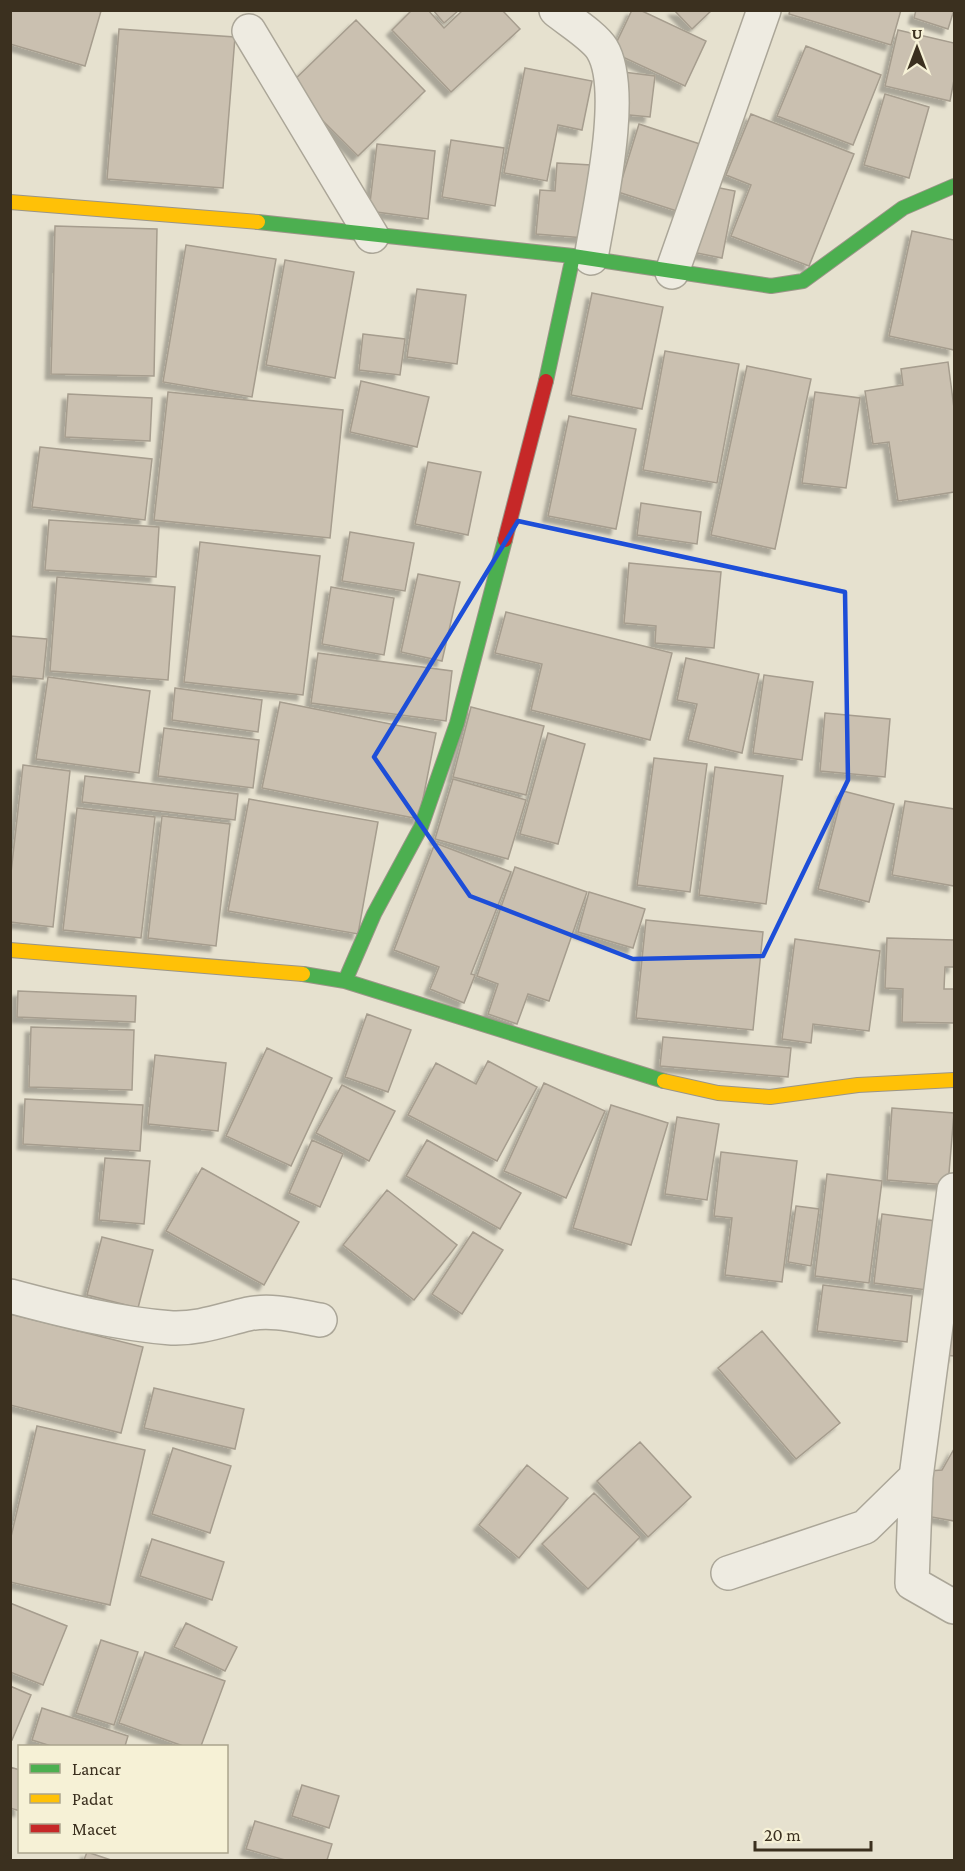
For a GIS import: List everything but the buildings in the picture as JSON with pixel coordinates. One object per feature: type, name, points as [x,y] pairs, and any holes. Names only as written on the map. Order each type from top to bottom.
[{"type":"street","points":[[345,981],[374,914],[421,827],[457,723],[553,355],[582,257],[609,141],[612,83],[601,46],[556,10]]},
{"type":"street","points":[[672,272],[764,10]]},
{"type":"street","points":[[249,31],[372,236]]},
{"type":"street","points":[[10,201],[265,223],[582,257],[771,286],[803,280],[903,208],[954,186]]},
{"type":"street","points":[[10,950],[259,969],[345,981],[662,1080],[718,1093],[770,1097],[858,1085],[954,1080]]},
{"type":"street","points":[[954,1190],[916,1477],[912,1583],[954,1607]]},
{"type":"street","points":[[10,1296],[110,1318],[173,1328],[209,1325],[248,1314],[277,1312],[320,1320]]},
{"type":"street","points":[[728,1573],[866,1527],[916,1477]]},
{"type":"highlighted area","points":[[518,521],[845,592],[848,780],[763,956],[633,959],[470,896],[374,757]]},
{"type":"traffic: fast","points":[[258,222],[573,256],[771,286],[803,281],[903,208],[954,186]]},
{"type":"traffic: fast","points":[[546,381],[573,256]]},
{"type":"traffic: fast","points":[[345,981],[374,914],[421,827],[457,723],[505,540]]},
{"type":"traffic: fast","points":[[303,974],[345,981],[664,1081]]},
{"type":"traffic: slow","points":[[10,202],[258,222]]},
{"type":"traffic: slow","points":[[10,950],[303,974]]},
{"type":"traffic: slow","points":[[664,1081],[718,1093],[770,1097],[858,1085],[954,1080]]},
{"type":"traffic: jam","points":[[505,540],[546,381]]}]
